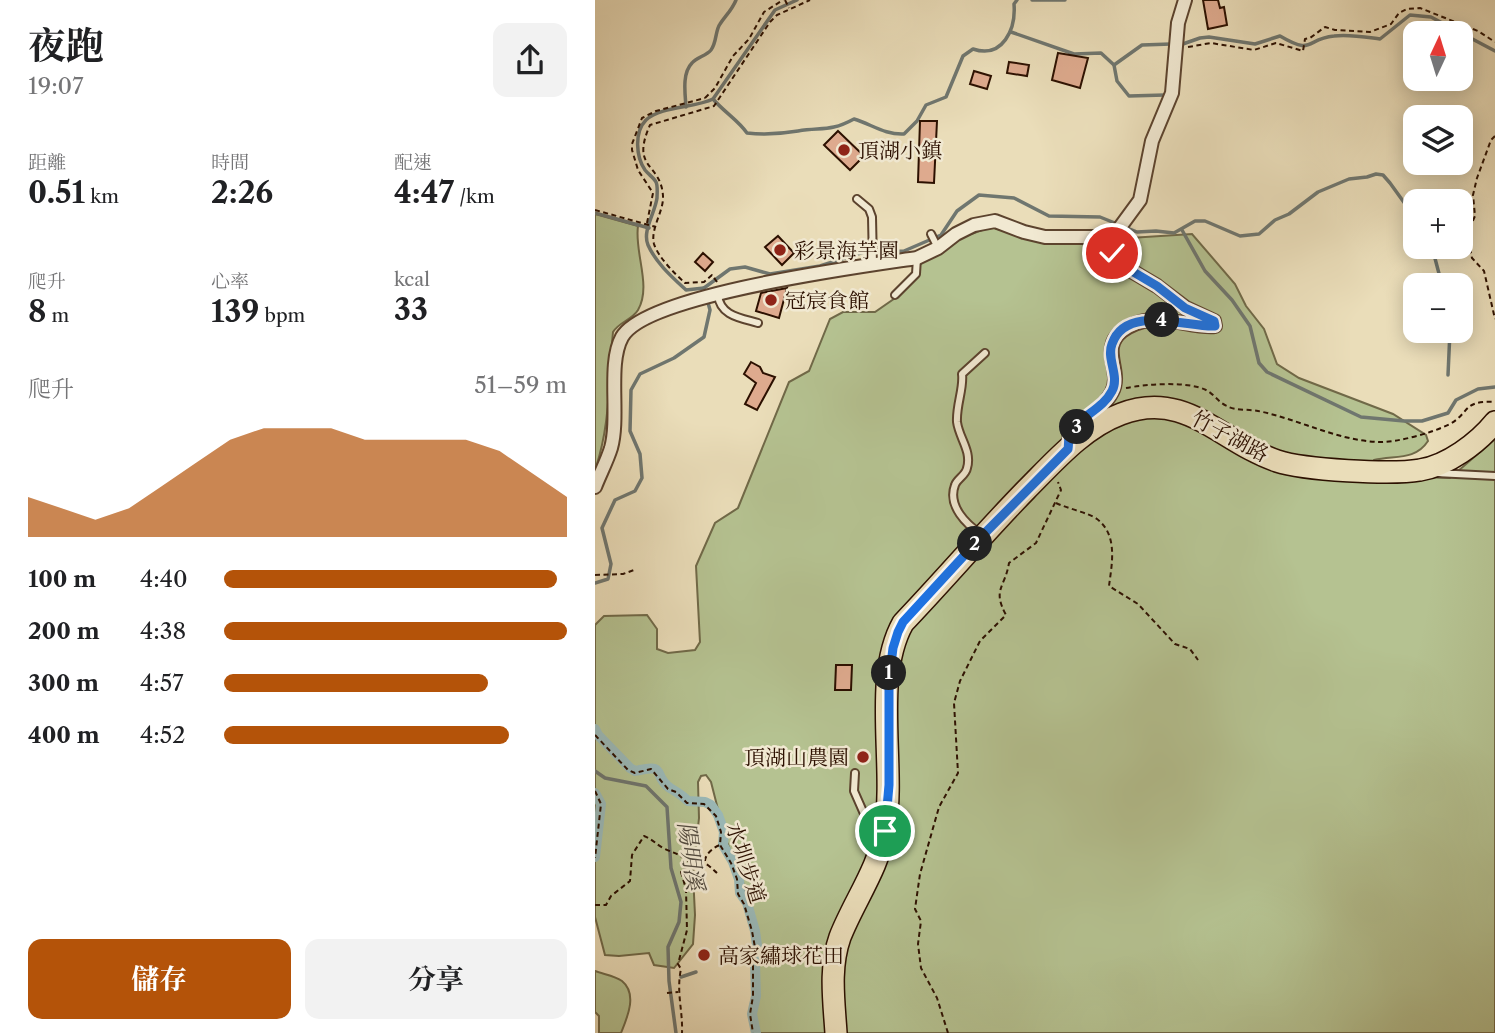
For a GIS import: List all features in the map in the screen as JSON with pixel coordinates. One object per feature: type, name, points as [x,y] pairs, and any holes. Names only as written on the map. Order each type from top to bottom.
[{"type":"main road","name":"竹子湖路","points":[[837,1033],[833,986],[835,958],[840,938],[880,849],[885,831],[889,680],[893,648],[903,622],[1050,466],[1097,425],[1140,409],[1168,408],[1192,414],[1248,449],[1279,462],[1364,471],[1428,467]]},
{"type":"main road","points":[[1428,467],[1475,442],[1495,422]]},
{"type":"street","points":[[595,487],[611,448],[616,402],[615,371],[621,339],[629,327],[652,315],[712,294],[873,261],[917,258],[974,225],[995,220],[1045,237],[1105,237],[1122,226],[1140,200],[1152,141],[1172,93],[1178,23],[1185,0]]},
{"type":"street","points":[[1068,449],[1070,433],[1112,392],[1115,382],[1110,356],[1111,344],[1118,334],[1129,326],[1149,320],[1215,326],[1214,321],[1185,308],[1157,286],[1130,270],[1112,253],[1105,237]]},
{"type":"lane","points":[[857,199],[869,209],[872,216],[873,261]]},
{"type":"lane","points":[[931,234],[938,248]]},
{"type":"lane","points":[[895,295],[916,274],[917,258]]},
{"type":"lane","points":[[712,294],[728,314],[758,323]]},
{"type":"lane","points":[[983,535],[965,523],[954,499],[954,486],[967,470],[968,449],[957,425],[957,401],[963,382],[961,374],[985,353]]},
{"type":"lane","points":[[1428,467],[1446,475],[1495,476]]},
{"type":"lane","points":[[855,773],[854,791],[880,849]]},
{"type":"path","points":[[647,223],[653,193],[633,159],[632,144],[642,118],[656,111],[705,98],[715,88],[733,56],[749,39],[764,12],[784,0],[789,9]]},
{"type":"path","points":[[712,294],[712,275],[704,282],[685,283],[656,248],[653,234],[663,199],[662,187],[643,158],[645,137],[650,125],[661,120],[714,106],[770,22],[789,9],[810,0]]},
{"type":"path","points":[[1176,51],[1201,43],[1254,50],[1276,43],[1303,51],[1305,39],[1325,27],[1370,32],[1391,24],[1399,13],[1407,9],[1420,8],[1461,23],[1495,42]]},
{"type":"path","points":[[705,98],[709,108]]},
{"type":"path","points":[[1495,135],[1490,140],[1477,178],[1473,195],[1475,216],[1468,234],[1472,258],[1484,271],[1487,280],[1495,319]]},
{"type":"path","points":[[595,210],[657,227]]},
{"type":"path","points":[[1112,392],[1153,384],[1199,387],[1227,407],[1258,411],[1314,428],[1381,443],[1420,435],[1453,423],[1474,403],[1495,402]]},
{"type":"path","points":[[948,1033],[937,998],[921,968],[918,944],[921,921],[915,909],[920,874],[939,807],[958,772],[954,703],[960,681],[979,641],[1006,615],[999,601],[999,590],[1006,579],[1009,563],[1036,543],[1061,490],[1050,466]]},
{"type":"path","points":[[1055,503],[1096,518],[1106,529],[1114,549],[1109,586],[1138,604],[1175,644],[1190,649],[1198,660]]},
{"type":"path","points":[[595,575],[612,575],[634,570]]},
{"type":"path","name":"水圳步道","points":[[595,735],[628,770],[635,773],[651,769],[668,789],[676,792],[687,803],[701,803],[710,807],[716,816],[722,832],[720,845],[737,879],[738,894],[744,904],[756,953],[750,1014],[753,1033]]},
{"type":"path","points":[[595,791],[601,804],[595,858]]},
{"type":"path","points":[[595,905],[606,905],[611,896],[630,881],[632,855],[644,836],[663,848],[683,855],[691,864]]},
{"type":"path","points":[[705,862],[705,856],[720,845]]},
{"type":"path","points":[[682,1033],[683,1015],[679,1005],[681,969],[678,964],[687,930],[686,889],[681,872],[696,861],[705,862],[717,873]]},
{"type":"path","points":[[667,993],[679,992]]},
{"type":"green space","points":[[595,214],[638,226],[643,290],[638,310],[613,332],[604,436],[595,470]]},
{"type":"green space","points":[[991,227],[1022,236],[1098,240],[1192,234],[1235,284],[1246,306],[1264,329],[1277,364],[1299,378],[1393,414],[1426,435],[1428,441],[1417,452],[1374,460],[1372,465],[1392,476],[1450,478],[1495,439],[1495,1033],[756,1033],[754,932],[746,905],[744,885],[725,837],[711,782],[706,775],[701,776],[698,782],[699,818],[693,874],[693,944],[674,968],[654,965],[649,953],[605,955],[595,917],[595,625],[604,616],[647,615],[657,629],[657,649],[668,653],[695,650],[700,642],[696,566],[715,523],[738,508],[789,382],[809,371],[830,319],[843,312],[875,312],[898,296],[923,260],[957,239]]},
{"type":"green space","points":[[595,971],[616,978],[627,986],[630,1006],[621,1033],[599,1033],[599,1016],[595,1012]]},
{"type":"building","points":[[1203,0],[1218,0],[1220,8],[1224,7],[1227,25],[1208,29]]},
{"type":"building","points":[[1058,53],[1088,58],[1080,88],[1052,80]]},
{"type":"building","points":[[1009,62],[1029,65],[1027,76],[1007,73]]},
{"type":"building","points":[[974,71],[991,76],[987,89],[970,84]]},
{"type":"building","points":[[920,121],[937,121],[934,183],[918,182]]},
{"type":"building","name":"頂湖小鎮","points":[[838,131],[864,156],[850,170],[824,145]]},
{"type":"building","name":"彩景海芋園","points":[[778,236],[794,253],[782,265],[765,247]]},
{"type":"building","points":[[703,253],[713,262],[705,271],[695,262]]},
{"type":"building","name":"冠宸食館","points":[[787,288],[779,318],[756,311],[761,293]]},
{"type":"building","points":[[751,362],[760,367],[763,373],[775,377],[757,410],[745,404],[756,383],[744,374]]},
{"type":"building","points":[[836,665],[852,665],[851,690],[835,690]]},
{"type":"waterway","points":[[686,107],[685,84],[689,67],[711,50],[718,27],[736,0]]},
{"type":"waterway","points":[[704,288],[686,290],[660,264],[648,245],[647,234],[656,204],[657,188],[640,158],[640,131],[652,115],[713,99],[775,10],[797,0]]},
{"type":"waterway","points":[[713,99],[747,133],[773,134],[826,128],[854,119],[884,131],[904,134],[917,121],[926,105],[946,97],[963,56],[973,49],[983,51],[1000,46],[1010,32],[1017,0]]},
{"type":"waterway","points":[[1032,0],[1065,0]]},
{"type":"waterway","points":[[1180,45],[1209,37],[1255,44],[1280,36],[1304,46],[1340,35],[1380,39],[1410,15],[1431,17],[1438,21]]},
{"type":"waterway","points":[[1011,32],[1074,54],[1101,53],[1114,65],[1117,81],[1129,96],[1165,95]]},
{"type":"waterway","points":[[1473,39],[1495,51]]},
{"type":"waterway","points":[[1114,65],[1142,45],[1171,44]]},
{"type":"waterway","name":"陽明溪","points":[[595,583],[608,579],[611,564],[602,528],[615,500],[635,491],[642,478],[640,454],[630,431],[631,390],[640,374],[674,358],[704,337],[710,310],[704,288],[730,269],[745,267],[770,274],[820,266],[864,252],[904,251],[941,235],[957,211],[979,195],[1014,198],[1049,216],[1100,217],[1137,232],[1174,233],[1195,221],[1205,221],[1240,236],[1259,234],[1275,220],[1289,214],[1318,192],[1349,179],[1383,175],[1403,201]]},
{"type":"waterway","points":[[595,213],[649,228]]},
{"type":"waterway","points":[[1182,230],[1205,271],[1232,300],[1250,326],[1259,363],[1267,372],[1361,417],[1404,421],[1422,421],[1448,413],[1456,400],[1478,389],[1495,387]]},
{"type":"waterway","points":[[1435,259],[1439,273]]},
{"type":"waterway","points":[[1448,375],[1449,343]]},
{"type":"waterway","points":[[595,729],[630,768],[635,771],[656,769],[670,788],[688,801],[711,805],[718,815],[724,832],[723,845],[733,862],[739,879],[740,893],[747,903],[755,931],[758,953],[755,964],[756,996],[752,1014],[756,1033]]},
{"type":"waterway","name":"陽明溪","points":[[595,771],[605,778],[646,786],[667,807],[671,868],[681,902],[679,922],[668,947],[669,981],[676,1033]]},
{"type":"waterway","points":[[595,793],[601,804],[595,857]]},
{"type":"waterway","points":[[681,977],[696,972]]},
{"type":"place","name":"頂湖小鎮","points":[[844,150]]},
{"type":"place","name":"彩景海芋園","points":[[780,250]]},
{"type":"place","name":"冠宸食館","points":[[771,300]]},
{"type":"place","name":"頂湖山農園","points":[[863,757]]},
{"type":"place","name":"高家繡球花田","points":[[704,955]]},
{"type":"route","points":[[885,831],[889,785],[889,680],[893,648],[903,622],[983,535],[1068,449],[1070,433],[1112,392],[1115,382],[1110,356],[1111,344],[1118,334],[1129,326],[1149,320],[1215,326],[1214,321],[1185,308],[1157,286],[1130,270],[1112,253]]}]
